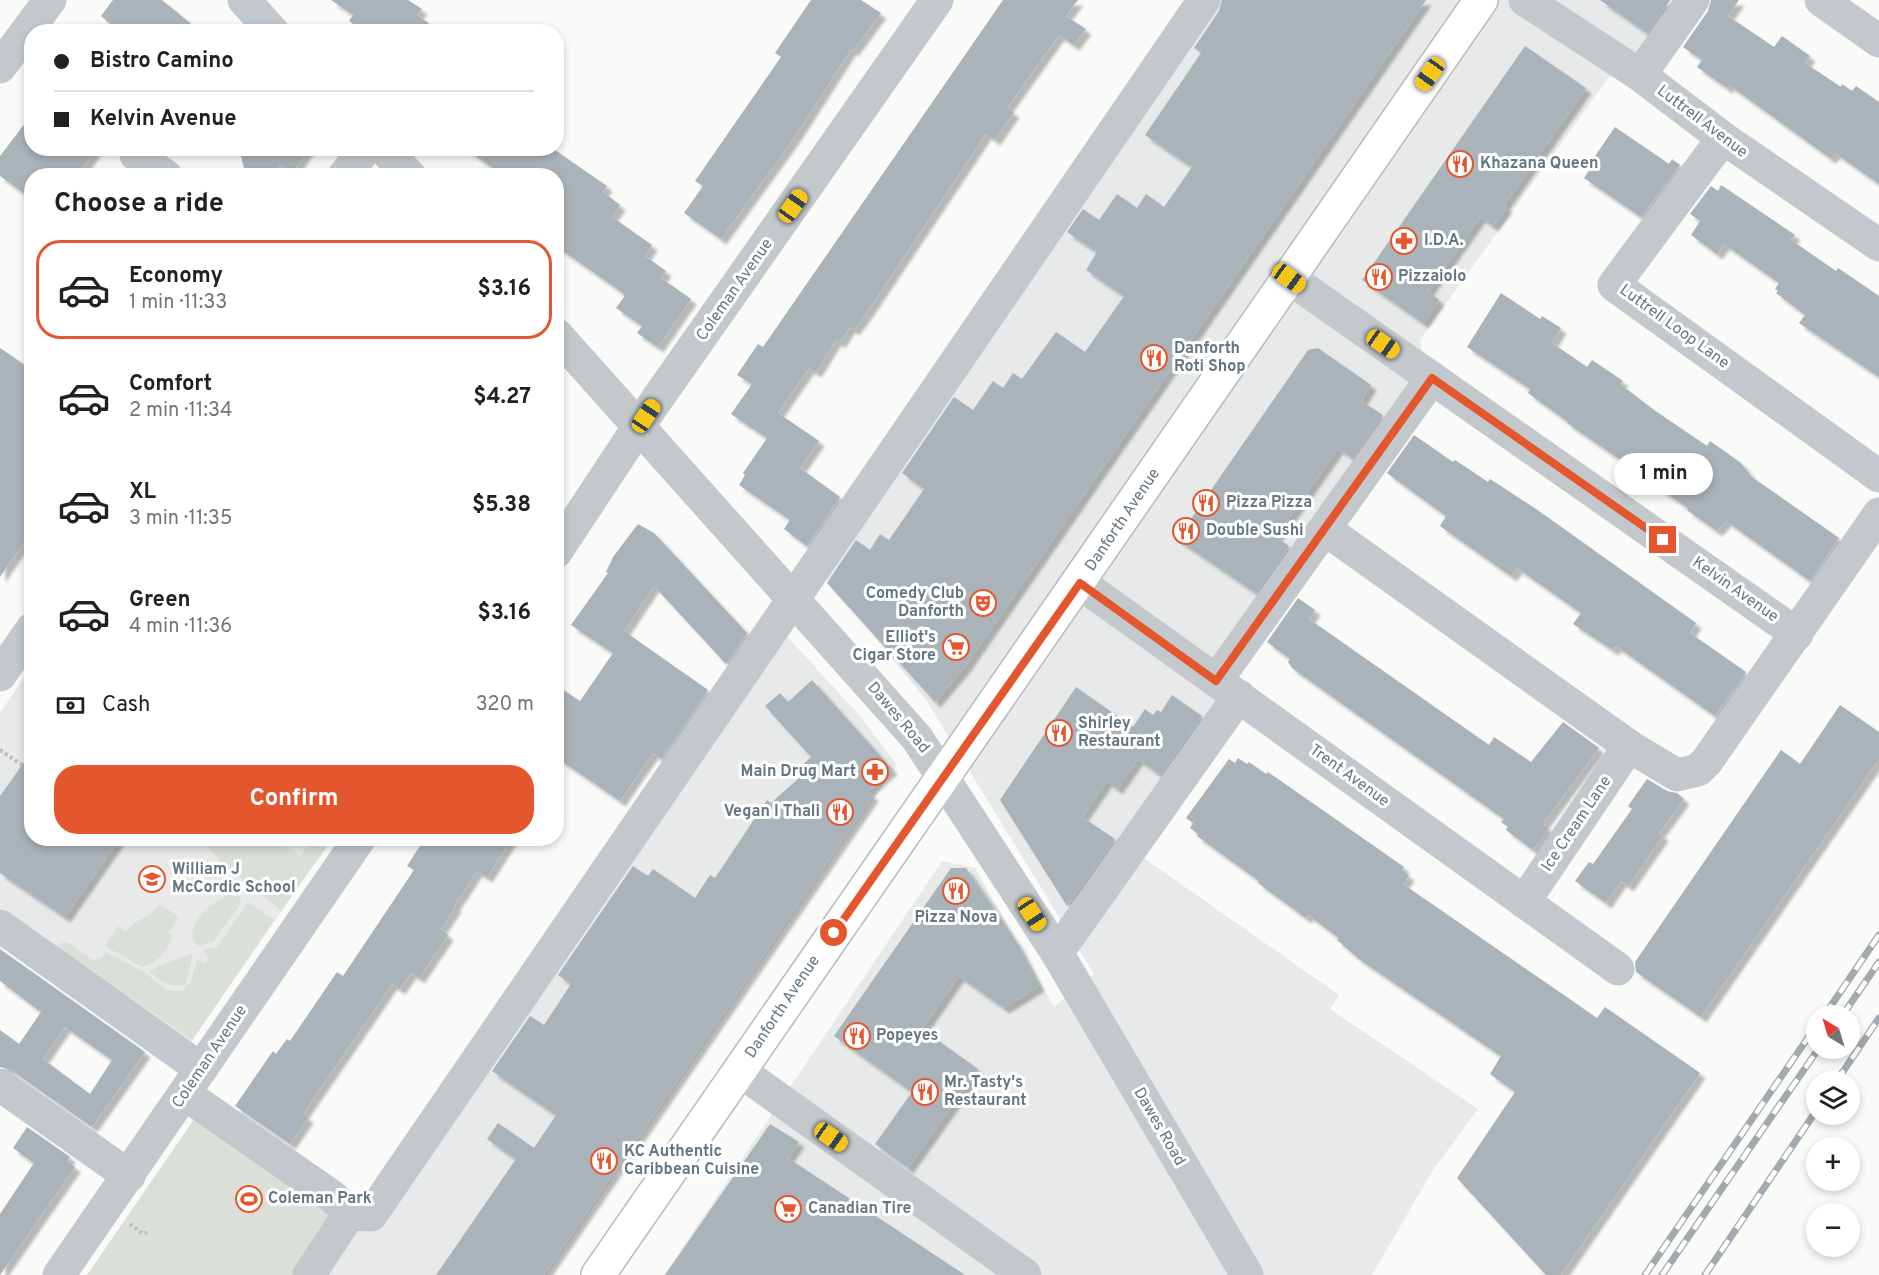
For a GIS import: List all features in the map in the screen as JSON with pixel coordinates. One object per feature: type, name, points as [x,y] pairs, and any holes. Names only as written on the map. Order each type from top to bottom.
[{"type":"main road","name":"Danforth Avenue","points":[[598,1275],[944,775],[1080,583],[1481,0]]},
{"type":"street","points":[[32,24],[50,0]]},
{"type":"street","points":[[243,0],[266,24]]},
{"type":"street","points":[[0,926],[333,1197],[350,1214],[370,1215],[1204,0]]},
{"type":"street","name":"Luttrell Avenue","points":[[1525,0],[1640,75],[1723,138],[1879,245]]},
{"type":"street","points":[[1640,75],[1693,0]]},
{"type":"street","points":[[1821,0],[1879,41]]},
{"type":"street","name":"Coleman Avenue","points":[[564,540],[638,427],[935,1]]},
{"type":"street","points":[[0,67],[24,35]]},
{"type":"street","name":"Luttrell Loop Lane","points":[[1723,138],[1614,285],[1879,476]]},
{"type":"street","points":[[137,156],[155,168]]},
{"type":"street","points":[[350,168],[360,156]]},
{"type":"street","points":[[391,156],[402,168]]},
{"type":"street","name":"Kelvin Avenue","points":[[1289,278],[1797,634]]},
{"type":"street","name":"Dawes Road","points":[[564,343],[917,738],[944,775],[1057,953],[1247,1275]]},
{"type":"street","points":[[1057,953],[1326,530],[1432,378]]},
{"type":"street","points":[[1326,530],[1629,746],[1677,775],[1698,770],[1707,761],[1879,514]]},
{"type":"street","name":"Trent Avenue","points":[[1080,583],[1618,969]]},
{"type":"street","points":[[0,675],[24,640]]},
{"type":"street","name":"Ice Cream Lane","points":[[1524,902],[1629,746]]},
{"type":"street","name":"Coleman Avenue","points":[[59,1275],[355,846]]},
{"type":"street","points":[[740,1071],[1025,1275]]},
{"type":"street","points":[[0,1085],[129,1176]]},
{"type":"street","points":[[309,1275],[350,1214]]},
{"type":"path","points":[[0,750],[22,765]]},
{"type":"path","points":[[122,1218],[143,1234],[147,1232]]},
{"type":"shaded area","points":[[1198,0],[1701,0],[1660,58],[1609,77],[1420,340],[1427,398],[1238,667],[1131,849],[1339,995],[1330,1009],[1478,1109],[1433,1170],[1372,1275],[664,1275],[942,861],[975,868],[1054,1007],[1094,974],[926,700],[809,557]]},
{"type":"shaded area","points":[[772,620],[861,717],[897,765],[547,1275],[315,1275]]},
{"type":"shaded area","name":"William J McCordic School","points":[[24,677],[24,846],[327,846],[189,1045],[0,921],[0,713]]},
{"type":"shaded area","points":[[207,846],[285,846],[300,856],[308,846],[326,848],[281,910],[222,863]]},
{"type":"shaded area","points":[[228,895],[240,897],[241,903],[213,942],[198,946],[193,939],[195,923],[214,903]]},
{"type":"shaded area","points":[[248,902],[274,920],[192,1040],[57,948],[61,943],[68,942],[93,960],[101,959],[106,952],[144,972],[167,990],[182,991],[191,981],[197,960],[206,963],[209,958],[202,950],[217,947]]},
{"type":"shaded area","points":[[160,904],[179,917],[168,933],[172,938],[157,960],[142,967],[105,946],[118,926],[126,932]]},
{"type":"shaded area","points":[[193,953],[186,984],[170,985],[148,971]]},
{"type":"shaded area","name":"Coleman Park","points":[[199,1112],[332,1212],[300,1275],[87,1275]]},
{"type":"building","points":[[113,0],[162,0],[191,24],[110,24],[101,16]]},
{"type":"building","points":[[331,0],[408,0],[422,9],[417,15],[430,24],[353,24],[349,21],[353,15]]},
{"type":"building","points":[[811,0],[861,0],[881,13],[853,51],[851,49],[794,138],[721,239],[684,213],[703,186],[695,181],[781,57],[775,53]]},
{"type":"building","points":[[1003,0],[1078,0],[1066,16],[1086,29],[1074,45],[1059,35],[1007,108],[1014,112],[995,140],[986,134],[854,330],[850,327],[840,343],[836,340],[816,372],[809,368],[778,413],[819,441],[800,468],[840,497],[807,546],[784,529],[790,520],[739,485],[745,475],[743,473],[767,438],[731,414],[752,384],[737,375],[758,344],[763,347]]},
{"type":"building","points":[[1222,0],[1426,0],[964,668],[935,702],[827,583],[856,540],[870,550],[880,534],[889,540],[924,489],[902,473],[954,397],[973,410],[993,381],[1003,388],[1013,373],[1022,379],[1056,332],[1085,352],[1124,296],[1086,270],[1097,252],[1067,232],[1083,209],[1099,220],[1117,194],[1137,208],[1146,194],[1164,207],[1192,167],[1145,135],[1201,53],[1194,48],[1219,11]]},
{"type":"building","points":[[1600,0],[1670,0],[1647,33]]},
{"type":"building","points":[[1711,0],[1739,0],[1728,16],[1774,47],[1782,36],[1810,56],[1805,63],[1841,87],[1842,84],[1852,91],[1856,86],[1879,102],[1879,184],[1835,153],[1830,158],[1729,85],[1727,88],[1697,67],[1702,60],[1683,47],[1708,11]]},
{"type":"building","points":[[1525,46],[1586,88],[1504,205],[1507,207],[1493,226],[1480,217],[1428,291],[1439,300],[1423,323],[1362,280]]},
{"type":"building","points":[[24,124],[24,156],[91,156],[83,168],[24,168],[24,193],[0,176],[0,156]]},
{"type":"building","points":[[1615,127],[1669,164],[1672,159],[1680,165],[1641,217],[1584,178],[1596,160],[1593,159]]},
{"type":"building","points":[[241,156],[304,156],[296,168],[284,168],[280,165],[278,168],[244,168]]},
{"type":"building","points":[[476,156],[564,156],[607,186],[603,192],[620,205],[612,217],[652,245],[645,256],[666,271],[661,278],[691,299],[658,347],[637,333],[642,326],[616,308],[624,297],[623,293],[564,252],[564,168],[493,168]]},
{"type":"building","points":[[1721,185],[1795,235],[1791,240],[1836,271],[1838,268],[1879,296],[1879,377],[1799,323],[1805,315],[1776,293],[1778,291],[1775,289],[1779,283],[1724,244],[1717,254],[1691,235],[1700,221],[1690,214],[1711,186],[1718,191]]},
{"type":"building","points":[[1501,293],[1540,319],[1542,316],[1561,328],[1552,343],[1587,367],[1592,360],[1623,381],[1620,384],[1654,410],[1707,446],[1710,441],[1741,463],[1752,477],[1839,538],[1810,581],[1726,521],[1717,531],[1657,485],[1567,423],[1528,393],[1530,389],[1467,347]]},
{"type":"building","points":[[0,348],[24,364],[24,542],[0,577]]},
{"type":"building","points":[[1318,348],[1371,385],[1361,401],[1383,415],[1352,458],[1338,448],[1276,537],[1289,546],[1256,593],[1177,539],[1308,350]]},
{"type":"building","points":[[1414,435],[1453,462],[1455,460],[1488,482],[1490,479],[1536,509],[1696,623],[1690,633],[1746,672],[1715,716],[1616,646],[1613,650],[1573,624],[1581,613],[1517,568],[1511,576],[1440,526],[1446,516],[1387,473]]},
{"type":"building","points":[[638,524],[654,533],[747,633],[726,664],[654,586],[624,631],[708,690],[661,759],[653,753],[620,801],[564,762],[564,690],[580,701],[613,653],[571,625],[608,573],[606,572],[613,557]]},
{"type":"building","points":[[1298,598],[1315,610],[1309,619],[1489,745],[1494,737],[1531,762],[1563,722],[1599,748],[1543,824],[1549,828],[1533,850],[1506,830],[1508,827],[1501,822],[1504,819],[1292,668],[1288,662],[1290,659],[1267,642]]},
{"type":"building","points":[[812,680],[892,769],[868,791],[873,796],[544,1275],[436,1275],[516,1159],[487,1139],[498,1123],[534,1148],[556,1115],[492,1071],[530,1016],[544,1025],[571,984],[558,975],[633,866],[648,876],[653,869],[695,898],[710,875],[715,878],[767,800],[771,803],[800,777],[795,772],[811,757],[765,706],[780,693],[788,702]]},
{"type":"building","points":[[1076,687],[1133,727],[1145,709],[1153,715],[1157,710],[1161,712],[1172,695],[1202,716],[1160,775],[1138,759],[1117,789],[1107,781],[1082,817],[1115,839],[1067,906],[1000,800]]},
{"type":"building","points":[[1840,705],[1879,732],[1879,759],[1701,1017],[1636,972],[1635,962],[1781,750],[1800,764]]},
{"type":"building","points":[[1238,758],[1247,764],[1249,762],[1266,774],[1268,772],[1404,867],[1402,870],[1409,876],[1403,884],[1597,1018],[1605,1007],[1700,1073],[1561,1275],[1546,1275],[1457,1178],[1515,1092],[1490,1074],[1501,1056],[1359,959],[1337,940],[1339,938],[1308,915],[1306,918],[1258,883],[1259,881],[1197,836],[1198,834],[1190,828],[1193,823],[1186,818],[1229,759],[1235,763]]},
{"type":"building","points":[[24,762],[24,846],[114,846],[65,917],[0,873],[0,796]]},
{"type":"building","points":[[1647,779],[1667,791],[1677,793],[1684,799],[1659,833],[1663,836],[1628,886],[1621,881],[1606,903],[1575,881],[1589,862],[1593,864],[1632,809],[1628,806]]},
{"type":"building","points":[[420,846],[507,846],[487,877],[477,871],[441,929],[448,935],[419,978],[411,973],[400,989],[392,984],[303,1114],[308,1118],[290,1144],[235,1106],[273,1051],[276,1054],[287,1039],[290,1041],[337,972],[343,976],[414,870],[407,866]]},
{"type":"building","points":[[951,868],[966,868],[1019,946],[1039,986],[1004,1008],[959,976],[922,1029],[978,1069],[908,1168],[875,1144],[912,1092],[834,1036]]},
{"type":"building","points":[[0,949],[145,1052],[92,1127],[11,1070],[0,1067],[0,1030],[19,1044],[41,1012],[0,981]],"holes":[[[65,1027],[112,1060],[90,1094],[43,1059]]]},
{"type":"building","name":"Canadian Tire","points":[[770,1124],[799,1142],[788,1158],[965,1275],[665,1275]]},
{"type":"building","points":[[27,1127],[70,1157],[67,1161],[75,1167],[0,1275],[0,1214],[34,1163],[13,1148]]},
{"type":"railway","points":[[1831,1005],[1879,935]]},
{"type":"railway","points":[[1850,1005],[1879,962]]},
{"type":"railway","points":[[1843,1071],[1879,1018]]},
{"type":"railway","points":[[1645,1275],[1806,1041]]},
{"type":"railway","points":[[1662,1275],[1811,1059]]},
{"type":"railway","points":[[1705,1275],[1807,1125]]},
{"type":"place","name":"Khazana Queen","points":[[1460,164]]},
{"type":"place","name":"I.D.A.","points":[[1404,241]]},
{"type":"place","name":"Pizzaiolo","points":[[1379,277]]},
{"type":"place","name":"Danforth Roti Shop","points":[[1154,358]]},
{"type":"place","name":"Pizza Pizza","points":[[1206,503]]},
{"type":"place","name":"Double Sushi","points":[[1186,531]]},
{"type":"place","name":"Comedy Club Danforth","points":[[983,603]]},
{"type":"place","name":"Elliot's Cigar Store","points":[[956,647]]},
{"type":"place","name":"Shirley Restaurant","points":[[1059,733]]},
{"type":"place","name":"Main Drug Mart","points":[[875,772]]},
{"type":"place","name":"Vegan I Thali","points":[[840,812]]},
{"type":"place","name":"William J McCordic School","points":[[152,879]]},
{"type":"place","name":"Pizza Nova","points":[[956,891]]},
{"type":"place","name":"Popeyes","points":[[857,1036]]},
{"type":"place","name":"Mr. Tasty's Restaurant","points":[[925,1092]]},
{"type":"place","name":"KC Authentic Caribbean Cuisine","points":[[604,1161]]},
{"type":"place","name":"Coleman Park","points":[[249,1199]]},
{"type":"place","name":"Canadian Tire","points":[[788,1209]]},
{"type":"route","points":[[834,933],[1080,583],[1216,681],[1326,530],[1432,378],[1663,540]]}]
